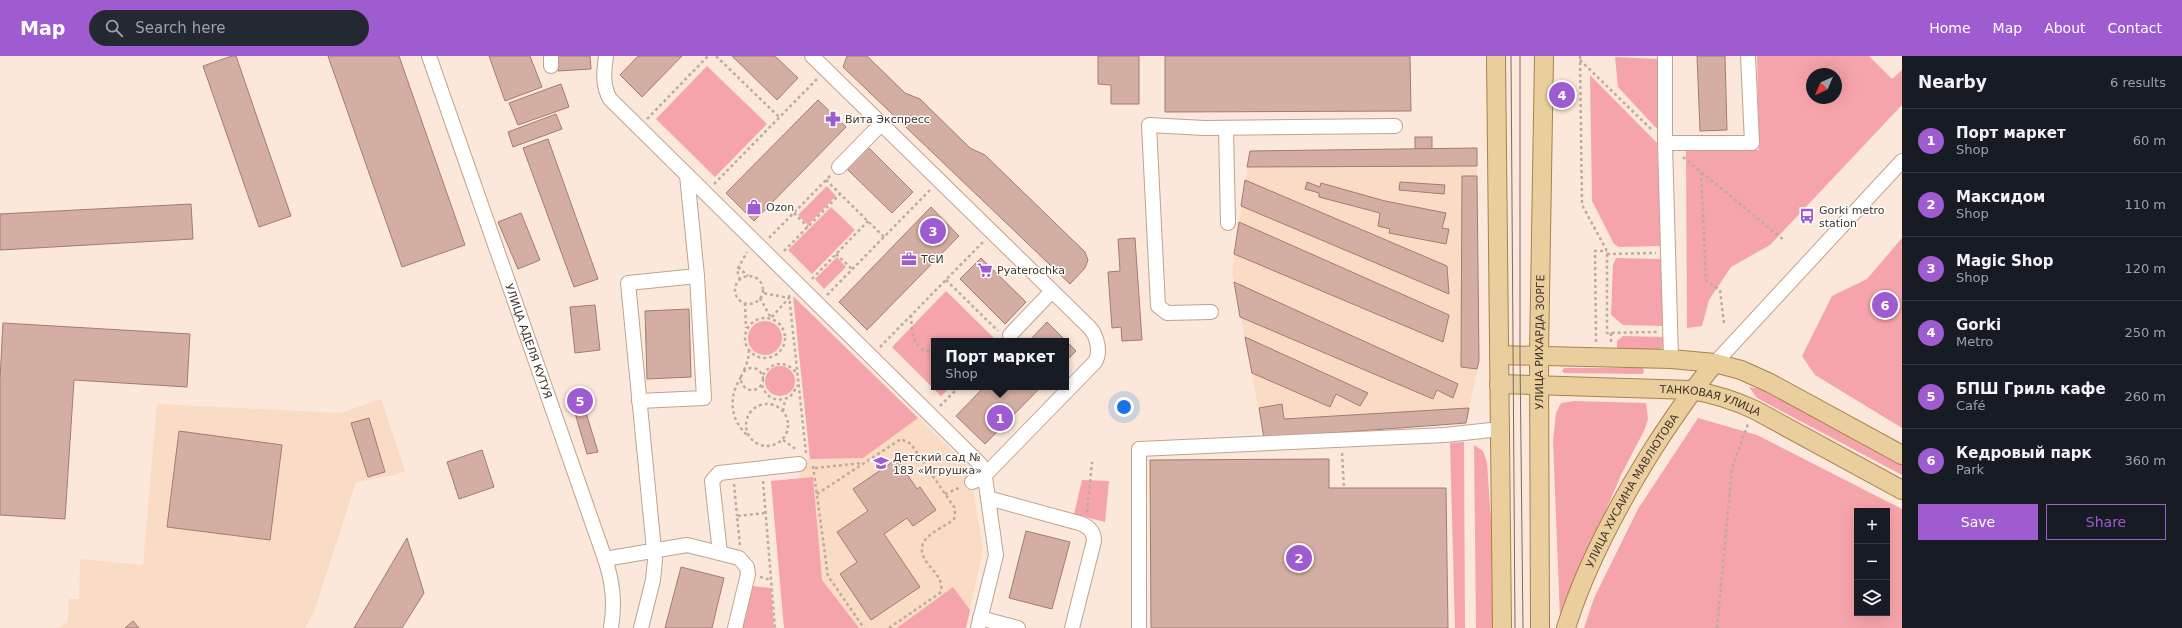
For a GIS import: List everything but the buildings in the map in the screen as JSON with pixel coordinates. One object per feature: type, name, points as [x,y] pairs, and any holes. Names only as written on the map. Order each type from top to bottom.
[{"type":"main road","points":[[1496,56],[1502,628]]},
{"type":"main road","name":"УЛИЦА РИХАРДА ЗОРГЕ","points":[[1540,628],[1539,356],[1544,56]]},
{"type":"main road","points":[[1499,355],[1671,359],[1715,363],[1741,370],[1770,384],[1902,455]]},
{"type":"main road","name":"УЛИЦА ХУСАИНА МАВЛЮТОВА","points":[[1566,628],[1575,598],[1610,523],[1635,477],[1691,390],[1715,363]]},
{"type":"main road","name":"ТАНКОВАЯ УЛИЦА","points":[[1499,384],[1539,384],[1691,390],[1711,393],[1734,400],[1902,490]]},
{"type":"street","name":"УЛИЦА АДЕЛЯ КУТУЯ","points":[[429,56],[605,559],[613,587],[614,600],[611,628]]},
{"type":"street","points":[[606,56],[604,78],[607,93],[610,99],[977,460],[985,476],[996,555],[979,623],[1018,628]]},
{"type":"street","points":[[812,56],[1092,330],[1096,339],[1098,356],[1092,365],[1069,389]]},
{"type":"street","points":[[1665,56],[1665,142],[1671,359]]},
{"type":"street","points":[[1665,142],[1752,143],[1748,56]]},
{"type":"street","points":[[839,167],[881,124]]},
{"type":"street","points":[[1211,312],[1167,313],[1158,306],[1149,125],[1226,128],[1395,126]]},
{"type":"street","points":[[1226,128],[1228,223]]},
{"type":"street","points":[[1715,363],[1902,161]]},
{"type":"street","points":[[639,401],[704,398],[697,276],[687,175]]},
{"type":"street","points":[[641,628],[654,573],[628,284],[697,276]]},
{"type":"street","points":[[1005,334],[1052,291]]},
{"type":"street","points":[[972,482],[985,476],[1068,390]]},
{"type":"street","points":[[1139,628],[1139,449],[1445,435],[1500,429]]},
{"type":"street","points":[[720,553],[712,481],[719,473],[762,468],[802,461]]},
{"type":"street","points":[[988,498],[1084,524],[1093,533],[1094,541],[1072,628]]},
{"type":"street","points":[[605,559],[687,545],[741,560],[747,567],[748,574],[735,628]]},
{"type":"path","points":[[638,127],[708,56]]},
{"type":"path","points":[[716,56],[779,117]]},
{"type":"path","points":[[1580,56],[1582,205],[1607,252],[1607,333],[1670,332]]},
{"type":"path","points":[[705,193],[826,70]]},
{"type":"path","points":[[740,280],[737,274],[738,267],[757,244],[794,213],[839,167]]},
{"type":"path","points":[[1701,172],[1706,281],[1720,290],[1724,324]]},
{"type":"path","points":[[826,180],[884,237]]},
{"type":"path","points":[[818,304],[939,180]]},
{"type":"path","points":[[784,251],[840,194]]},
{"type":"path","points":[[794,213],[808,227]]},
{"type":"path","points":[[812,279],[868,221]]},
{"type":"path","points":[[871,356],[992,232]]},
{"type":"path","points":[[1602,344],[1596,344],[1595,251],[1668,253]]},
{"type":"path","points":[[836,254],[852,269]]},
{"type":"path","points":[[738,267],[748,276],[758,279],[763,288],[763,293],[756,302],[745,303]]},
{"type":"path","points":[[786,273],[805,451],[802,461],[815,468],[863,462]]},
{"type":"path","points":[[748,276],[740,280],[736,285],[737,296],[745,303],[747,317],[745,337],[749,350],[747,364],[734,390],[732,405],[735,419],[754,442],[768,447],[775,445],[783,440],[786,434],[788,422],[783,411],[785,400]]},
{"type":"path","points":[[946,280],[1005,334]]},
{"type":"path","points":[[763,293],[789,298]]},
{"type":"path","points":[[749,350],[760,358],[773,357],[782,349],[785,337],[781,325],[771,318],[760,298]]},
{"type":"path","points":[[746,330],[753,321],[759,318],[771,318],[789,298]]},
{"type":"path","points":[[912,315],[912,336],[914,342],[923,350],[931,351]]},
{"type":"path","points":[[1608,344],[1611,344],[1611,332]]},
{"type":"path","points":[[773,357],[776,364]]},
{"type":"path","points":[[798,376],[789,365],[776,364],[766,370],[763,375],[762,385],[767,396],[773,399],[785,400],[794,394],[798,383]]},
{"type":"path","points":[[743,372],[748,368],[754,368],[763,375]]},
{"type":"path","points":[[741,377],[745,388],[751,390],[757,389],[762,385]]},
{"type":"path","points":[[932,415],[956,390]]},
{"type":"path","points":[[749,437],[746,423],[748,417],[757,407],[770,405],[783,411]]},
{"type":"path","points":[[1717,628],[1732,468],[1749,420]]},
{"type":"path","points":[[817,494],[863,462],[900,439],[908,441],[955,512],[954,518],[927,538],[922,547],[923,556],[940,581],[942,587],[940,593],[889,628]]},
{"type":"path","points":[[783,440],[794,449],[805,451]]},
{"type":"path","points":[[1341,440],[1344,488]]},
{"type":"path","points":[[1084,524],[1090,495],[1092,462]]},
{"type":"path","points":[[762,468],[775,628]]},
{"type":"path","points":[[815,468],[828,576],[864,628]]},
{"type":"path","points":[[733,471],[741,560]]},
{"type":"path","points":[[737,516],[766,513]]},
{"type":"shaded area","points":[[1757,56],[1869,56],[1892,79],[1902,70],[1902,105],[1770,245],[1731,267],[1709,300],[1702,326],[1687,328],[1686,149],[1759,150]]},
{"type":"shaded area","points":[[1615,57],[1659,59],[1658,130],[1618,87]]},
{"type":"shaded area","points":[[707,66],[767,124],[715,177],[656,119]]},
{"type":"shaded area","points":[[1590,75],[1657,143],[1661,246],[1619,247],[1614,244],[1592,201]]},
{"type":"shaded area","points":[[1477,148],[1479,361],[1466,423],[1264,438],[1232,272],[1250,151]]},
{"type":"shaded area","points":[[827,186],[836,196],[808,225],[798,215]]},
{"type":"shaded area","points":[[831,207],[855,230],[812,274],[788,250]]},
{"type":"shaded area","points":[[1902,238],[1902,428],[1815,375],[1802,356],[1832,296],[1867,279]]},
{"type":"shaded area","points":[[837,257],[846,267],[824,289],[815,279]]},
{"type":"shaded area","points":[[1616,258],[1663,259],[1664,326],[1623,325],[1611,315],[1613,265]]},
{"type":"shaded area","points":[[946,291],[994,338],[931,338],[931,386],[892,347]]},
{"type":"shaded area","name":"Детский сад № 183 «Игрушка»","points":[[793,296],[969,467],[983,549],[966,628],[784,628],[771,481],[800,479],[798,461],[810,459]]},
{"type":"shaded area","points":[[793,296],[918,418],[863,458],[810,459]]},
{"type":"shaded area","points":[[768,321],[777,326],[781,331],[781,345],[777,350],[772,354],[762,355],[758,354],[749,345],[748,335],[749,331],[758,322]]},
{"type":"shaded area","points":[[1623,336],[1665,337],[1666,346],[1657,350],[1617,352],[1617,341]]},
{"type":"shaded area","points":[[780,366],[791,370],[795,381],[791,392],[780,396],[769,392],[765,381],[769,370]]},
{"type":"shaded area","points":[[1564,368],[1643,368],[1644,371],[1643,374],[1564,373],[1562,371]]},
{"type":"shaded area","points":[[1749,387],[1761,389],[1902,465],[1902,475],[1757,398]]},
{"type":"shaded area","points":[[935,390],[947,390],[941,396]]},
{"type":"shaded area","points":[[381,399],[405,471],[394,475],[356,482],[314,612],[305,628],[59,628],[68,621],[69,599],[79,599],[80,559],[143,565],[157,404],[340,413]]},
{"type":"shaded area","points":[[1574,401],[1646,403],[1648,419],[1644,431],[1621,475],[1560,618],[1553,441],[1556,413],[1561,403]]},
{"type":"shaded area","points":[[1698,418],[1757,435],[1902,509],[1902,628],[1584,628],[1594,598],[1638,509]]},
{"type":"shaded area","points":[[1464,442],[1465,628],[1455,628],[1450,443]]},
{"type":"shaded area","points":[[1474,445],[1483,451],[1487,462],[1492,535],[1493,628],[1476,628]]},
{"type":"shaded area","points":[[813,477],[822,580],[859,628],[784,628],[771,481]]},
{"type":"shaded area","points":[[1082,480],[1109,481],[1105,522],[1074,514]]},
{"type":"shaded area","points":[[753,586],[771,588],[774,628],[743,628]]},
{"type":"shaded area","points":[[953,587],[970,610],[966,628],[897,628]]},
{"type":"tram line","points":[[1511,56],[1515,628]]},
{"type":"tram line","points":[[1520,56],[1520,356],[1523,628]]},
{"type":"place","name":"Gorki","points":[[1562,95]]},
{"type":"place","name":"Вита Экспресс","points":[[833,119]]},
{"type":"place","name":"Ozon","points":[[754,207]]},
{"type":"place","name":"Gorki metro station","points":[[1807,216]]},
{"type":"place","name":"Magic Shop","points":[[933,231]]},
{"type":"place","name":"ТСИ","points":[[909,259]]},
{"type":"place","name":"Pyaterochka","points":[[985,270]]},
{"type":"place","name":"Кедровый парк","points":[[1885,305]]},
{"type":"place","name":"БПШ Гриль кафе","points":[[580,401]]},
{"type":"place","name":"Порт маркет","points":[[1000,418]]},
{"type":"place","name":"Детский сад № 183 «Игрушка»","points":[[881,463]]},
{"type":"place","name":"Максидом","points":[[1299,558]]}]
